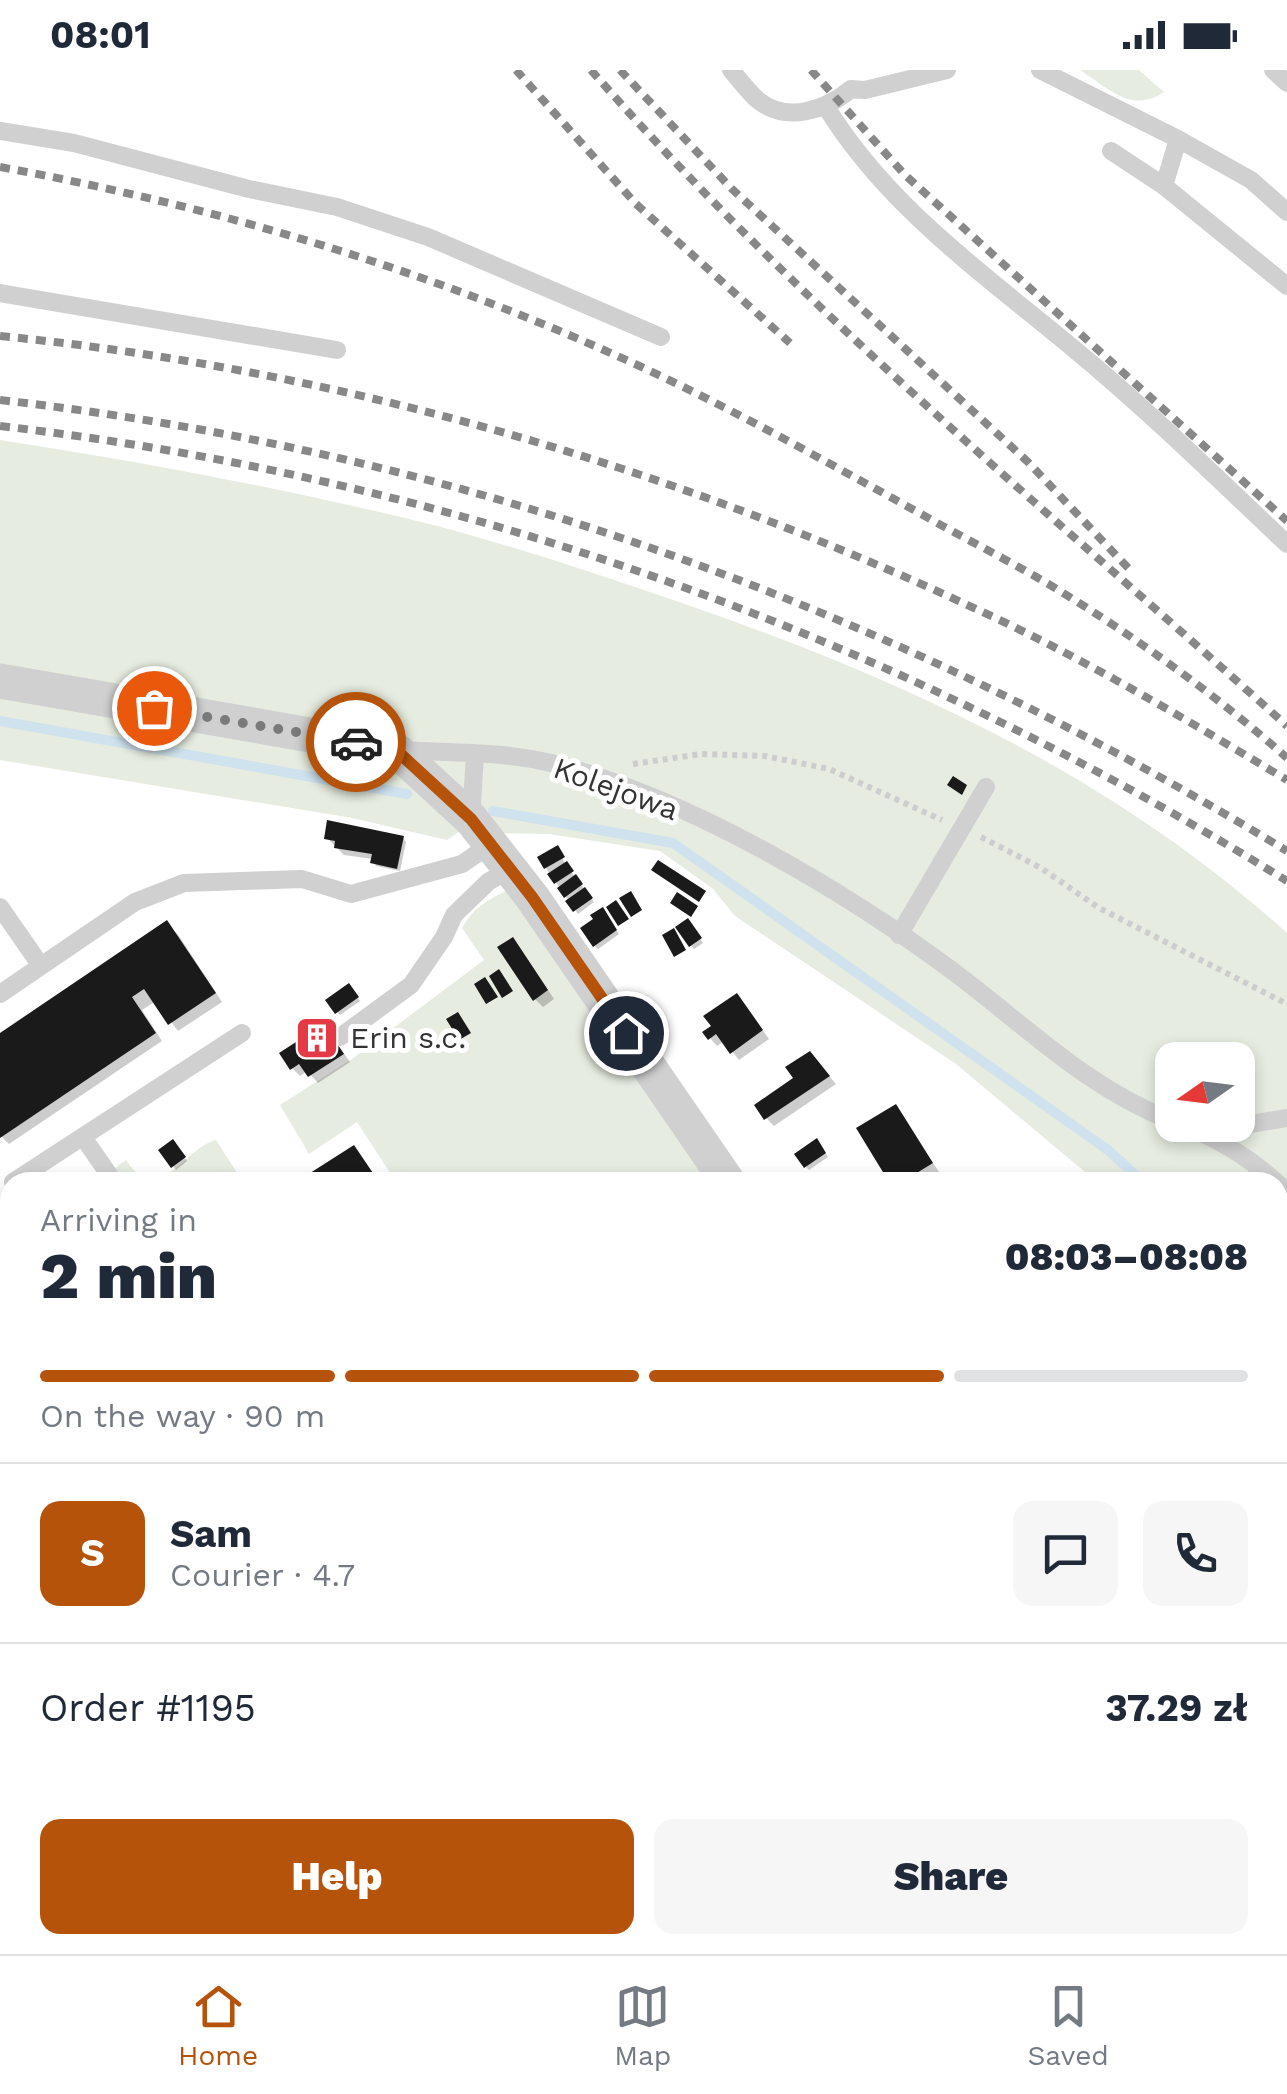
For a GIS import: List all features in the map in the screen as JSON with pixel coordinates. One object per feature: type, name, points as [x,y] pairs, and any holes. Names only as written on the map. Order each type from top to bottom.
[{"type":"street","name":"Kolejowa","points":[[0,681],[396,750]]},
{"type":"street","points":[[396,750],[490,844],[721,1172]]},
{"type":"street","points":[[1279,1954],[1287,1954]]},
{"type":"lane","points":[[731,70],[761,103],[794,114],[837,100],[851,89],[865,90],[946,70]]},
{"type":"lane","points":[[1040,70],[1178,138],[1251,180],[1287,212]]},
{"type":"lane","points":[[1273,70],[1287,82]]},
{"type":"lane","points":[[826,104],[847,140],[884,186],[970,267],[1076,351],[1172,436],[1287,544]]},
{"type":"lane","points":[[0,132],[74,143],[337,207],[428,237],[661,337]]},
{"type":"lane","points":[[1164,186],[1178,138]]},
{"type":"lane","points":[[1112,151],[1164,186],[1287,286]]},
{"type":"lane","points":[[0,292],[336,350]]},
{"type":"lane","name":"Kolejowa","points":[[396,750],[549,763],[648,796],[765,852],[954,972],[1046,1048],[1118,1098],[1155,1115]]},
{"type":"lane","points":[[340,1037],[411,985],[454,915],[488,882],[490,844],[475,755]]},
{"type":"lane","points":[[899,936],[986,787]]},
{"type":"lane","points":[[0,994],[134,902],[184,883],[302,880],[351,894],[462,864],[490,844]]},
{"type":"lane","points":[[0,906],[41,966]]},
{"type":"lane","points":[[30,1172],[242,1033]]},
{"type":"lane","points":[[1255,1123],[1287,1118]]},
{"type":"lane","points":[[83,1137],[107,1172]]},
{"type":"lane","points":[[1218,1142],[1266,1172]]},
{"type":"shaded area","points":[[1080,70],[1139,70],[1164,92],[1141,101],[1131,100]]},
{"type":"shaded area","points":[[0,440],[323,499],[557,561],[845,664],[1002,737],[1077,779],[1150,825],[1287,933],[1287,1172],[1085,1172],[956,1064],[735,916],[713,889],[660,851],[549,834],[498,833],[416,744],[0,668]]},
{"type":"shaded area","points":[[0,694],[367,757],[402,772],[460,831],[447,840],[352,818],[0,760]]},
{"type":"shaded area","points":[[508,890],[707,1172],[390,1172],[357,1122],[309,1154],[280,1105],[352,1059],[484,960],[462,928],[481,905]]},
{"type":"shaded area","points":[[216,1140],[237,1172],[170,1172],[172,1171]]},
{"type":"shaded area","points":[[126,1160],[136,1172],[118,1172],[115,1168]]},
{"type":"building","points":[[953,776],[967,785],[962,795],[947,785]]},
{"type":"building","points":[[327,820],[404,836],[397,869],[370,863],[372,854],[334,848],[335,841],[324,839]]},
{"type":"building","points":[[558,845],[565,857],[544,869],[537,857]]},
{"type":"building","points":[[658,860],[706,891],[699,902],[651,870]]},
{"type":"building","points":[[567,861],[574,871],[554,884],[547,874]]},
{"type":"building","points":[[576,874],[583,884],[564,898],[557,888]]},
{"type":"building","points":[[585,887],[593,898],[573,912],[565,901]]},
{"type":"building","points":[[631,891],[642,910],[631,917],[619,898]]},
{"type":"building","points":[[677,892],[698,906],[691,917],[670,903]]},
{"type":"building","points":[[616,900],[629,919],[618,926],[606,907]]},
{"type":"building","points":[[603,907],[617,930],[593,947],[580,928]]},
{"type":"building","points":[[688,918],[702,938],[689,947],[675,927]]},
{"type":"building","points":[[167,920],[216,993],[168,1025],[144,989],[132,997],[156,1033],[0,1138],[0,1033]]},
{"type":"building","points":[[674,928],[686,950],[674,957],[662,935]]},
{"type":"building","points":[[513,937],[548,990],[533,1001],[497,947]]},
{"type":"building","points":[[499,969],[513,991],[502,998],[489,976]]},
{"type":"building","points":[[485,977],[498,997],[486,1004],[474,984]]},
{"type":"building","points":[[349,983],[359,997],[335,1014],[325,1000]]},
{"type":"building","points":[[737,993],[763,1030],[730,1054],[716,1034],[708,1040],[702,1032],[711,1026],[703,1016]]},
{"type":"building","points":[[458,1012],[471,1033],[459,1040],[446,1019]]},
{"type":"building","name":"Erin s.c.","points":[[324,1024],[344,1054],[308,1077],[299,1064],[290,1070],[279,1053]]},
{"type":"building","points":[[810,1051],[830,1076],[764,1120],[754,1105],[793,1078],[785,1067]]},
{"type":"building","points":[[896,1104],[933,1163],[918,1172],[883,1172],[856,1128]]},
{"type":"building","points":[[817,1138],[826,1153],[804,1168],[794,1154]]},
{"type":"building","points":[[173,1139],[186,1157],[171,1168],[158,1150]]},
{"type":"building","points":[[354,1145],[372,1172],[312,1172]]},
{"type":"waterway","points":[[0,721],[407,794]]},
{"type":"waterway","points":[[493,811],[673,843],[1108,1150],[1132,1172]]},
{"type":"railway","points":[[516,70],[636,204],[790,343]]},
{"type":"railway","points":[[591,70],[755,244],[841,327],[1287,726]]},
{"type":"railway","points":[[620,70],[732,189],[1028,462],[1130,570]]},
{"type":"railway","points":[[811,70],[905,175],[1287,521]]},
{"type":"railway","points":[[0,167],[167,203],[331,248],[491,304],[648,370],[787,440],[1055,588],[1175,668],[1287,758]]},
{"type":"railway","points":[[0,336],[131,352],[390,403],[644,476],[890,570],[1010,625],[1116,680],[1287,780]]},
{"type":"railway","points":[[0,400],[172,425],[341,459],[507,502],[669,554],[827,615],[983,685],[1137,764],[1287,851]]},
{"type":"railway","points":[[0,426],[172,451],[340,485],[506,529],[669,582],[828,644],[984,714],[1137,793],[1287,881]]},
{"type":"way so far","points":[[154,708],[356,742]]},
{"type":"place","name":"Erin s.c.","points":[[317,1038]]},
{"type":"route","points":[[356,742],[396,750],[471,819],[532,897],[626,1033]]}]
